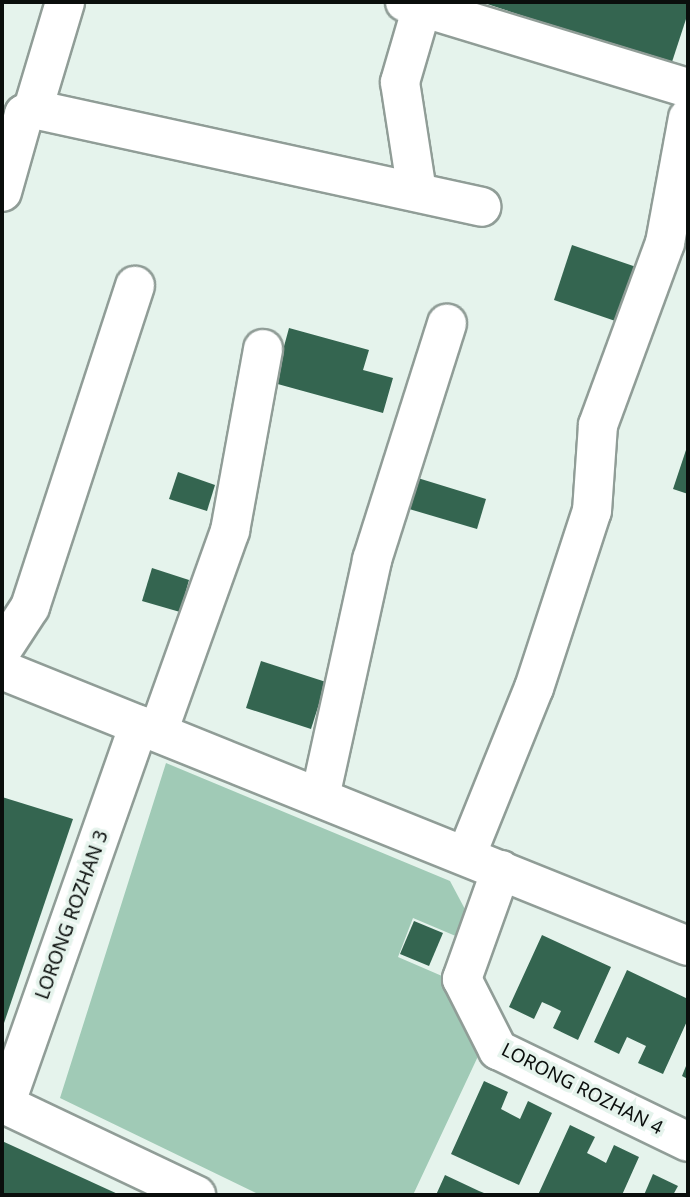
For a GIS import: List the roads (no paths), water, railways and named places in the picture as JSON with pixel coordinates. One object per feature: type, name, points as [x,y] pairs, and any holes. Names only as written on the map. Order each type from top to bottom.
[{"type":"street","points":[[33,109],[65,2]]},
{"type":"street","points":[[417,192],[400,82],[414,4],[688,88]]},
{"type":"street","points":[[2,192],[24,114],[33,109],[481,207]]},
{"type":"street","points":[[466,856],[534,688],[593,511],[598,425],[665,243],[688,118]]},
{"type":"street","points":[[135,286],[30,607],[4,674],[320,797],[688,946]]},
{"type":"street","points":[[320,797],[372,560],[447,324]]},
{"type":"street","name":"LORONG ROZHAN 3","points":[[3,1104],[148,729],[230,531],[263,349]]},
{"type":"street","name":"LORONG ROZHAN 4","points":[[501,870],[462,979],[498,1050],[688,1142]]},
{"type":"street","points":[[3,1104],[196,1195]]}]
